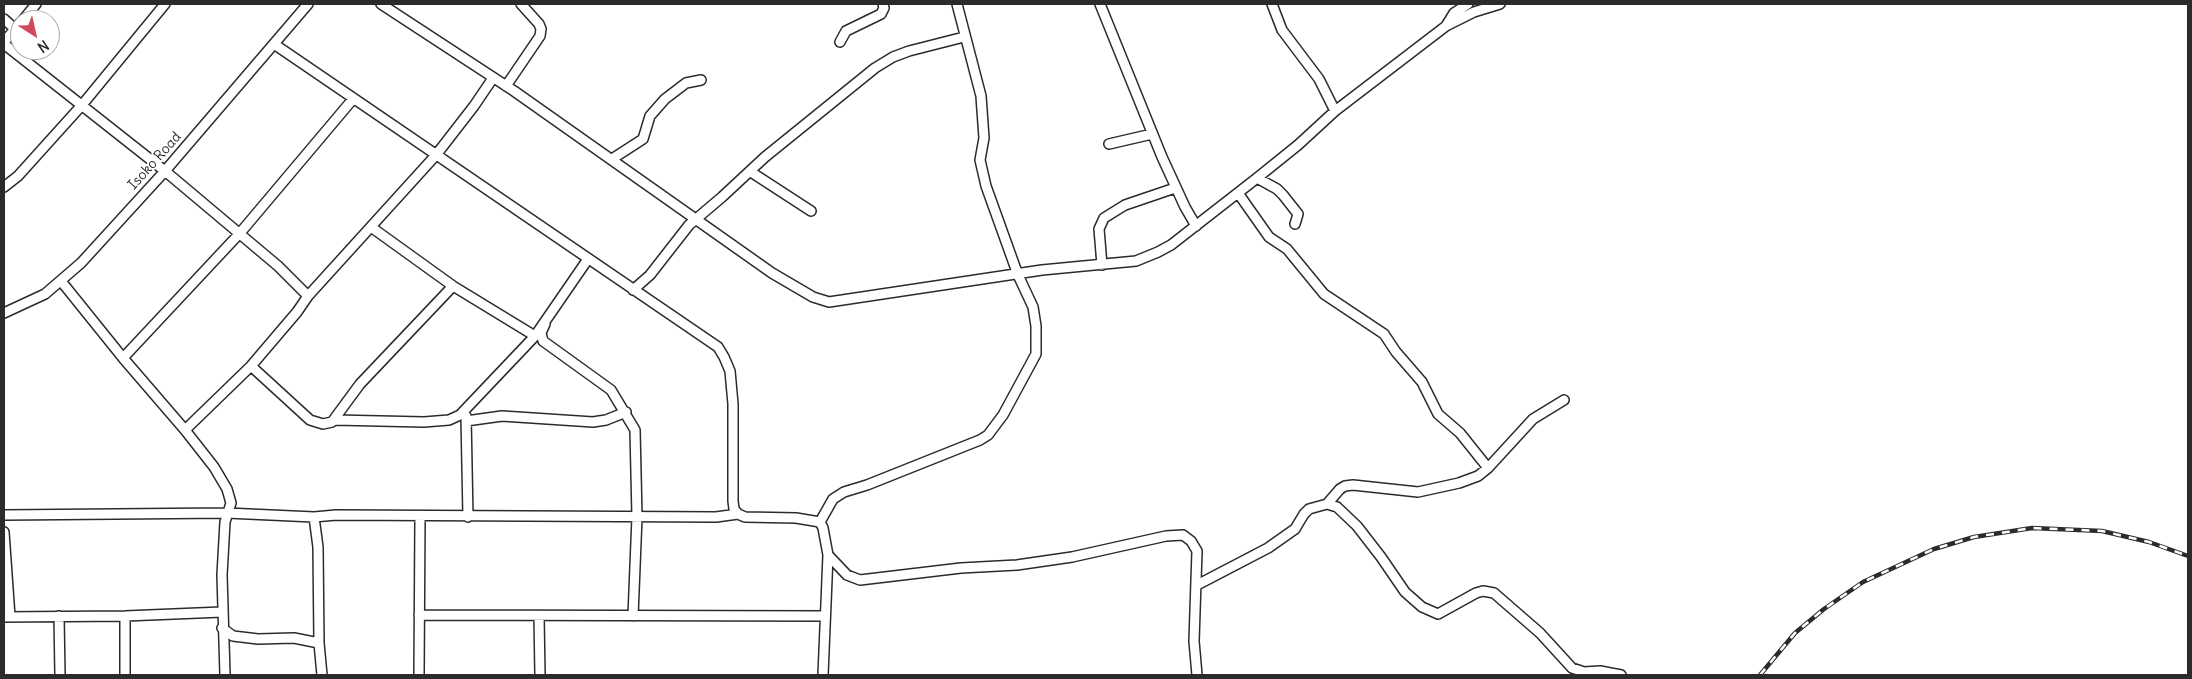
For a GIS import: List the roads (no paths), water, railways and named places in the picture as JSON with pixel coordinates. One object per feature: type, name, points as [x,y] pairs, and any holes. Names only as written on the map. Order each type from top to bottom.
[{"type":"street","points":[[4,187],[18,176],[82,105],[165,4]]},
{"type":"street","name":"Isoko Road","points":[[4,313],[45,294],[81,263],[165,171],[308,4]]},
{"type":"street","points":[[381,4],[506,86],[772,273],[823,302],[1042,270],[1136,261],[1158,252],[1171,245],[1196,226],[1298,145],[1335,111],[1446,26],[1474,12],[1500,4]]},
{"type":"street","points":[[506,86],[540,36],[539,24],[521,4]]},
{"type":"street","points":[[840,42],[846,31],[880,14],[884,8],[883,4]]},
{"type":"street","points":[[820,522],[833,499],[844,492],[867,485],[980,440],[996,427],[1036,354],[1036,326],[1033,307],[1018,275],[986,186],[980,160],[984,138],[982,102],[957,4]]},
{"type":"street","points":[[1100,4],[1152,134],[1176,188],[1196,226]]},
{"type":"street","points":[[1272,4],[1282,30],[1319,78],[1335,111]]},
{"type":"street","points":[[1446,26],[1454,13],[1468,4],[1474,12]]},
{"type":"street","points":[[634,290],[650,275],[682,233],[696,219],[765,158],[875,68],[893,57],[909,51],[964,37]]},
{"type":"street","points":[[4,43],[240,233],[278,266],[308,296]]},
{"type":"street","points":[[274,44],[353,100],[703,335],[718,347],[730,371],[733,404],[733,501],[734,509],[738,514]]},
{"type":"street","points":[[185,430],[250,366],[297,312],[308,296],[436,155],[493,78]]},
{"type":"street","points":[[612,159],[643,139],[650,116],[665,99],[686,83],[701,80]]},
{"type":"street","points":[[123,358],[240,233],[353,100]]},
{"type":"street","points":[[1109,144],[1152,134]]},
{"type":"street","points":[[750,172],[811,211]]},
{"type":"street","points":[[1257,178],[1277,189],[1283,195],[1298,214],[1295,224]]},
{"type":"street","points":[[1102,265],[1098,229],[1104,218],[1125,205],[1176,188]]},
{"type":"street","points":[[1238,193],[1269,236],[1287,249],[1324,294],[1384,334],[1396,352],[1422,382],[1438,414],[1460,433],[1488,468]]},
{"type":"street","points":[[371,228],[453,286],[535,336]]},
{"type":"street","points":[[250,366],[310,420],[323,424],[335,420],[424,422],[449,420],[465,410],[535,336],[588,259]]},
{"type":"street","points":[[62,281],[123,358],[185,430],[223,480],[231,503],[227,513],[222,575],[222,628],[225,675]]},
{"type":"street","points":[[335,420],[360,384],[453,286]]},
{"type":"street","points":[[545,324],[541,336],[546,344],[611,390],[626,412],[636,435],[636,517],[632,616]]},
{"type":"street","points":[[1327,504],[1345,486],[1353,485],[1411,492],[1426,491],[1472,479],[1488,468],[1533,419],[1564,400]]},
{"type":"street","points":[[465,410],[468,517]]},
{"type":"street","points":[[466,421],[502,416],[592,422],[606,420],[626,412]]},
{"type":"street","points":[[1196,585],[1275,544],[1295,529],[1309,509],[1327,504],[1337,507],[1357,526],[1405,592],[1422,607],[1438,614],[1476,593],[1483,591],[1494,593],[1540,633],[1572,668],[1584,672],[1600,671],[1621,675]]},
{"type":"street","points":[[4,515],[227,513],[314,517],[336,515],[420,517],[716,517],[738,514],[745,516],[796,518],[820,522],[824,528],[828,555],[823,675]]},
{"type":"street","points":[[314,517],[320,582],[319,642],[322,675]]},
{"type":"street","points":[[419,675],[420,517]]},
{"type":"street","points":[[4,532],[7,617],[124,616],[222,612]]},
{"type":"street","points":[[828,555],[847,575],[860,580],[872,580],[961,568],[1016,565],[1072,557],[1166,536],[1183,535],[1191,541],[1197,551],[1194,641],[1196,675]]},
{"type":"street","points":[[419,615],[824,616]]},
{"type":"street","points":[[59,616],[60,675]]},
{"type":"street","points":[[124,616],[125,675]]},
{"type":"street","points":[[539,616],[540,675]]},
{"type":"street","points":[[222,628],[233,636],[258,639],[294,638],[319,642]]},
{"type":"railway","points":[[1760,675],[1795,633],[1824,609],[1863,582],[1934,549],[1974,537],[2032,528],[2102,531],[2149,542],[2188,556]]}]
